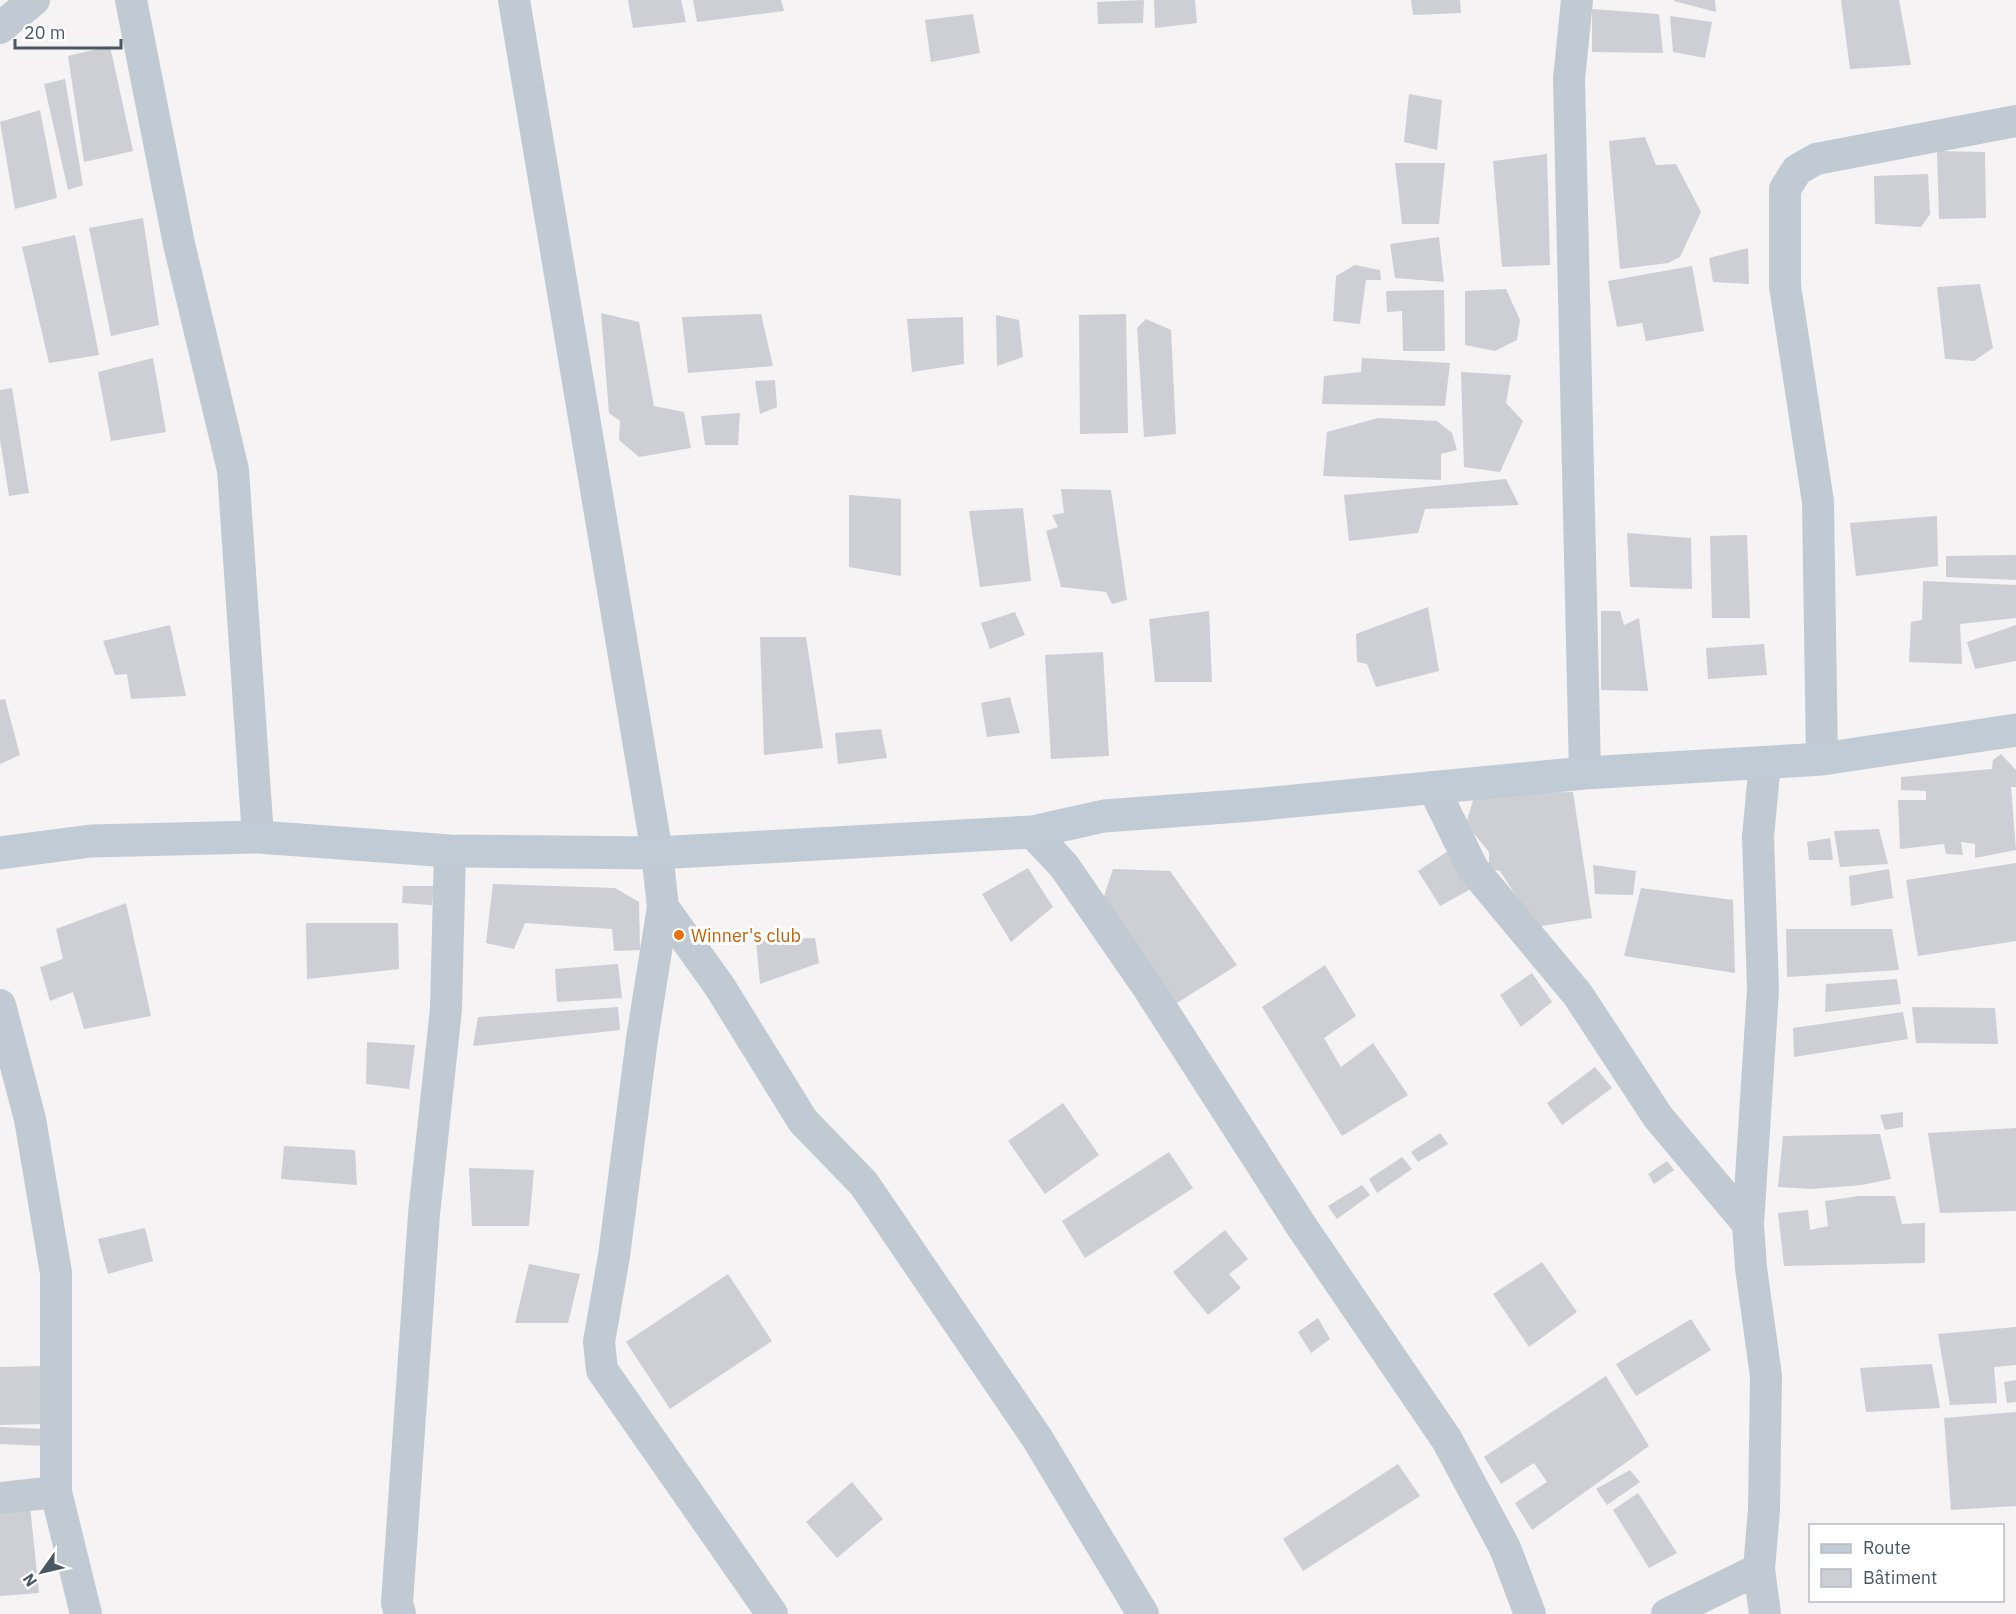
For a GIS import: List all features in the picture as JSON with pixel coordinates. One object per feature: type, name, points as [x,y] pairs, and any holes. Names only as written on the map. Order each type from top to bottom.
[{"type":"main road","points":[[0,853],[91,841],[258,837],[450,850],[657,853],[1032,832],[1104,816],[1252,806],[1585,773],[1822,759],[2016,730]]},
{"type":"street","points":[[0,28],[34,0]]},
{"type":"street","points":[[131,0],[179,244],[233,470],[258,837]]},
{"type":"street","points":[[514,0],[657,853],[663,907],[642,1039],[614,1256],[599,1342],[602,1370],[772,1614]]},
{"type":"street","points":[[1576,0],[1569,79],[1585,773]]},
{"type":"street","points":[[1822,759],[1818,502],[1785,286],[1785,189],[1797,170],[1816,159],[2016,121]]},
{"type":"street","points":[[1765,762],[1758,837],[1763,990],[1749,1224],[1751,1268],[1766,1376],[1764,1510],[1759,1569],[1765,1614]]},
{"type":"street","points":[[1433,787],[1473,869],[1578,995],[1658,1118],[1749,1224]]},
{"type":"street","points":[[1032,832],[1064,866],[1143,979],[1302,1227],[1447,1440],[1505,1548],[1530,1614]]},
{"type":"street","points":[[400,1614],[396,1603],[423,1226],[446,1009],[450,850]]},
{"type":"street","points":[[663,907],[720,987],[803,1121],[864,1184],[1004,1389],[1037,1438],[1143,1614]]},
{"type":"street","points":[[0,1005],[30,1119],[56,1273],[56,1492],[86,1614]]},
{"type":"street","points":[[0,1498],[56,1492]]},
{"type":"street","points":[[1667,1614],[1759,1569]]},
{"type":"building","points":[[628,0],[681,0],[686,22],[633,28]]},
{"type":"building","points":[[693,0],[781,0],[784,11],[697,22]]},
{"type":"building","points":[[1144,0],[1143,23],[1098,24],[1097,2]]},
{"type":"building","points":[[1154,0],[1195,0],[1197,23],[1155,28]]},
{"type":"building","points":[[1411,0],[1460,0],[1461,13],[1413,15]]},
{"type":"building","points":[[1715,0],[1716,12],[1674,1]]},
{"type":"building","points":[[1841,0],[1899,0],[1911,65],[1850,69]]},
{"type":"building","points":[[1592,9],[1659,14],[1663,53],[1592,52]]},
{"type":"building","points":[[973,14],[980,53],[931,62],[925,20]]},
{"type":"building","points":[[1670,16],[1712,22],[1705,58],[1673,52]]},
{"type":"building","points":[[110,46],[133,151],[84,162],[68,56]]},
{"type":"building","points":[[65,79],[83,185],[68,190],[44,84]]},
{"type":"building","points":[[1409,94],[1442,100],[1437,150],[1404,142]]},
{"type":"building","points":[[40,110],[57,198],[15,209],[0,122]]},
{"type":"building","points":[[1645,137],[1656,165],[1676,164],[1701,212],[1680,257],[1668,263],[1620,269],[1609,141]]},
{"type":"building","points":[[1937,151],[1985,152],[1986,218],[1939,219]]},
{"type":"building","points":[[1547,154],[1550,265],[1502,267],[1493,161]]},
{"type":"building","points":[[1395,163],[1445,163],[1439,224],[1402,224]]},
{"type":"building","points":[[1928,174],[1930,214],[1921,227],[1875,224],[1874,176]]},
{"type":"building","points":[[143,218],[159,325],[111,336],[89,228]]},
{"type":"building","points":[[75,235],[99,355],[49,363],[22,247]]},
{"type":"building","points":[[1439,237],[1444,282],[1395,278],[1390,244]]},
{"type":"building","points":[[1748,248],[1749,284],[1713,282],[1709,258]]},
{"type":"building","points":[[1355,265],[1380,270],[1381,280],[1366,280],[1360,324],[1333,321],[1336,276]]},
{"type":"building","points":[[1692,266],[1704,331],[1646,341],[1642,323],[1617,327],[1608,281]]},
{"type":"building","points":[[1980,284],[1993,348],[1974,361],[1945,359],[1937,287]]},
{"type":"building","points":[[1506,289],[1520,320],[1517,340],[1495,351],[1465,345],[1465,291]]},
{"type":"building","points":[[1444,290],[1445,351],[1403,351],[1402,311],[1387,312],[1386,291]]},
{"type":"building","points":[[601,313],[639,322],[654,406],[684,412],[691,448],[639,457],[619,440],[620,421],[609,413]]},
{"type":"building","points":[[761,314],[773,366],[688,373],[682,317]]},
{"type":"building","points":[[1126,314],[1128,433],[1080,434],[1079,315]]},
{"type":"building","points":[[996,315],[1019,320],[1023,357],[997,366]]},
{"type":"building","points":[[963,317],[964,364],[912,372],[907,319]]},
{"type":"building","points":[[1146,319],[1171,330],[1176,434],[1144,437],[1137,328]]},
{"type":"building","points":[[153,358],[166,432],[111,441],[98,372]]},
{"type":"building","points":[[1362,358],[1450,363],[1445,406],[1322,404],[1324,376],[1361,372]]},
{"type":"building","points":[[1461,372],[1511,375],[1506,403],[1523,421],[1500,472],[1464,467]]},
{"type":"building","points":[[775,380],[777,407],[760,414],[755,381]]},
{"type":"building","points":[[12,388],[29,493],[9,496],[0,440],[0,390]]},
{"type":"building","points":[[740,413],[738,445],[705,445],[701,416]]},
{"type":"building","points":[[1378,418],[1437,421],[1452,433],[1457,450],[1441,454],[1441,480],[1323,476],[1327,432]]},
{"type":"building","points":[[1506,479],[1519,505],[1425,509],[1418,533],[1349,541],[1344,495]]},
{"type":"building","points":[[1061,489],[1111,490],[1127,600],[1112,604],[1106,592],[1061,587],[1046,531],[1058,527],[1052,515],[1064,513]]},
{"type":"building","points":[[849,495],[901,499],[901,576],[849,567]]},
{"type":"building","points":[[1023,508],[1031,581],[980,587],[969,511]]},
{"type":"building","points":[[1937,516],[1938,566],[1856,576],[1850,523]]},
{"type":"building","points":[[1627,533],[1691,538],[1692,589],[1630,587]]},
{"type":"building","points":[[1747,535],[1750,618],[1712,618],[1710,536]]},
{"type":"building","points":[[2016,555],[2016,580],[1946,577],[1946,556]]},
{"type":"building","points":[[1923,581],[2016,585],[2016,618],[1960,624],[1962,664],[1909,662],[1911,622],[1922,620]]},
{"type":"building","points":[[1428,607],[1439,671],[1376,687],[1367,664],[1357,662],[1356,634]]},
{"type":"building","points":[[1209,611],[1212,682],[1155,682],[1149,619]]},
{"type":"building","points":[[1601,611],[1620,611],[1624,625],[1639,618],[1648,691],[1601,690]]},
{"type":"building","points":[[1015,612],[1025,635],[990,649],[981,623]]},
{"type":"building","points":[[170,625],[186,696],[131,699],[127,674],[115,675],[103,641]]},
{"type":"building","points":[[2016,625],[2016,661],[1975,669],[1967,642]]},
{"type":"building","points":[[760,637],[806,637],[823,748],[764,755]]},
{"type":"building","points":[[1764,644],[1767,675],[1708,679],[1706,648]]},
{"type":"building","points":[[1103,652],[1109,756],[1051,759],[1045,655]]},
{"type":"building","points":[[1010,697],[1020,733],[987,737],[981,703]]},
{"type":"building","points":[[5,699],[20,755],[0,764],[0,700]]},
{"type":"building","points":[[881,729],[887,758],[838,764],[835,733]]},
{"type":"building","points":[[2001,754],[2016,770],[2016,787],[2011,787],[2016,850],[1975,858],[1975,844],[1961,842],[1963,855],[1946,854],[1944,844],[1900,849],[1898,800],[1926,800],[1926,791],[1901,790],[1901,777],[1992,769],[1993,760]]},
{"type":"building","points":[[1573,792],[1592,918],[1536,927],[1500,871],[1489,869],[1489,852],[1466,824],[1475,794]]},
{"type":"building","points":[[1879,829],[1888,864],[1840,867],[1834,831]]},
{"type":"building","points":[[1830,838],[1833,860],[1809,860],[1807,842]]},
{"type":"building","points":[[1451,849],[1473,888],[1440,906],[1418,871]]},
{"type":"building","points":[[2016,863],[2016,941],[1918,956],[1906,880]]},
{"type":"building","points":[[1593,865],[1636,871],[1633,895],[1595,894]]},
{"type":"building","points":[[1028,868],[1053,907],[1011,942],[982,894]]},
{"type":"building","points":[[1113,869],[1170,871],[1237,965],[1177,1003],[1103,899]]},
{"type":"building","points":[[1889,869],[1893,898],[1851,906],[1849,876]]},
{"type":"building","points":[[493,884],[615,888],[639,902],[640,950],[614,951],[612,929],[525,923],[514,949],[486,943]]},
{"type":"building","points":[[403,886],[434,886],[432,905],[402,903]]},
{"type":"building","points":[[1641,888],[1733,900],[1735,973],[1624,956]]},
{"type":"building","points":[[126,903],[151,1016],[84,1029],[73,992],[50,1001],[40,967],[63,959],[56,929]]},
{"type":"building","points":[[306,923],[398,923],[399,969],[307,979]]},
{"type":"building","points":[[1786,929],[1892,929],[1899,970],[1787,977]]},
{"type":"building","points":[[815,938],[819,963],[760,984],[756,940]]},
{"type":"building","points":[[618,964],[622,998],[557,1002],[555,969]]},
{"type":"building","points":[[1325,965],[1356,1016],[1324,1038],[1341,1067],[1373,1043],[1408,1095],[1342,1136],[1262,1007]]},
{"type":"building","points":[[1532,973],[1552,1002],[1521,1027],[1500,995]]},
{"type":"building","points":[[1897,979],[1901,1004],[1825,1012],[1826,984]]},
{"type":"building","points":[[618,1007],[620,1030],[473,1046],[478,1017]]},
{"type":"building","points":[[1912,1007],[1995,1008],[1998,1044],[1916,1043]]},
{"type":"building","points":[[1903,1012],[1908,1039],[1794,1057],[1793,1028]]},
{"type":"building","points":[[367,1042],[415,1045],[409,1089],[366,1084]]},
{"type":"building","points":[[1595,1067],[1612,1088],[1562,1125],[1547,1103]]},
{"type":"building","points":[[1063,1103],[1099,1155],[1045,1194],[1008,1141]]},
{"type":"building","points":[[1903,1112],[1903,1127],[1885,1130],[1880,1115]]},
{"type":"building","points":[[2016,1128],[2016,1211],[1940,1213],[1928,1133]]},
{"type":"building","points":[[1440,1133],[1448,1144],[1418,1162],[1411,1152]]},
{"type":"building","points":[[1880,1134],[1891,1179],[1862,1185],[1811,1189],[1778,1187],[1783,1136]]},
{"type":"building","points":[[284,1146],[355,1150],[357,1185],[281,1179]]},
{"type":"building","points":[[1169,1152],[1193,1188],[1085,1258],[1062,1221]]},
{"type":"building","points":[[1402,1157],[1412,1169],[1377,1193],[1369,1179]]},
{"type":"building","points":[[1667,1161],[1674,1170],[1654,1184],[1648,1174]]},
{"type":"building","points":[[469,1168],[534,1170],[529,1226],[472,1226]]},
{"type":"building","points":[[1362,1185],[1370,1195],[1337,1219],[1328,1206]]},
{"type":"building","points":[[1859,1196],[1895,1196],[1902,1224],[1925,1223],[1925,1263],[1784,1266],[1778,1213],[1808,1210],[1810,1230],[1828,1226],[1825,1201]]},
{"type":"building","points":[[145,1228],[153,1261],[108,1274],[98,1239]]},
{"type":"building","points":[[1225,1230],[1248,1259],[1229,1274],[1241,1288],[1208,1315],[1173,1272]]},
{"type":"building","points":[[1542,1262],[1577,1312],[1529,1347],[1493,1294]]},
{"type":"building","points":[[529,1264],[580,1274],[568,1323],[515,1323]]},
{"type":"building","points":[[728,1274],[772,1341],[670,1409],[626,1342]]},
{"type":"building","points":[[1318,1318],[1330,1339],[1311,1353],[1298,1332]]},
{"type":"building","points":[[1691,1319],[1711,1350],[1636,1396],[1616,1364]]},
{"type":"building","points":[[2016,1327],[2016,1365],[1994,1367],[1997,1403],[1950,1405],[1938,1334]]},
{"type":"building","points":[[1932,1364],[1940,1408],[1866,1412],[1860,1368]]},
{"type":"building","points":[[43,1366],[45,1424],[0,1425],[0,1367]]},
{"type":"building","points":[[1606,1376],[1649,1446],[1532,1530],[1515,1503],[1547,1482],[1534,1463],[1501,1484],[1484,1457]]},
{"type":"building","points":[[2016,1380],[2016,1402],[2007,1403],[2004,1382]]},
{"type":"building","points":[[2016,1412],[2016,1506],[1951,1510],[1944,1418]]},
{"type":"building","points":[[0,1427],[45,1429],[45,1446],[0,1444]]},
{"type":"building","points":[[1398,1464],[1420,1496],[1303,1571],[1283,1539]]},
{"type":"building","points":[[1630,1470],[1640,1482],[1607,1505],[1596,1489]]},
{"type":"building","points":[[852,1482],[883,1519],[837,1558],[806,1522]]},
{"type":"building","points":[[1638,1493],[1677,1553],[1649,1568],[1613,1510]]},
{"type":"building","points":[[30,1506],[39,1593],[0,1596],[0,1512]]},
{"type":"place","name":"Winner's club","points":[[679,935]]}]
